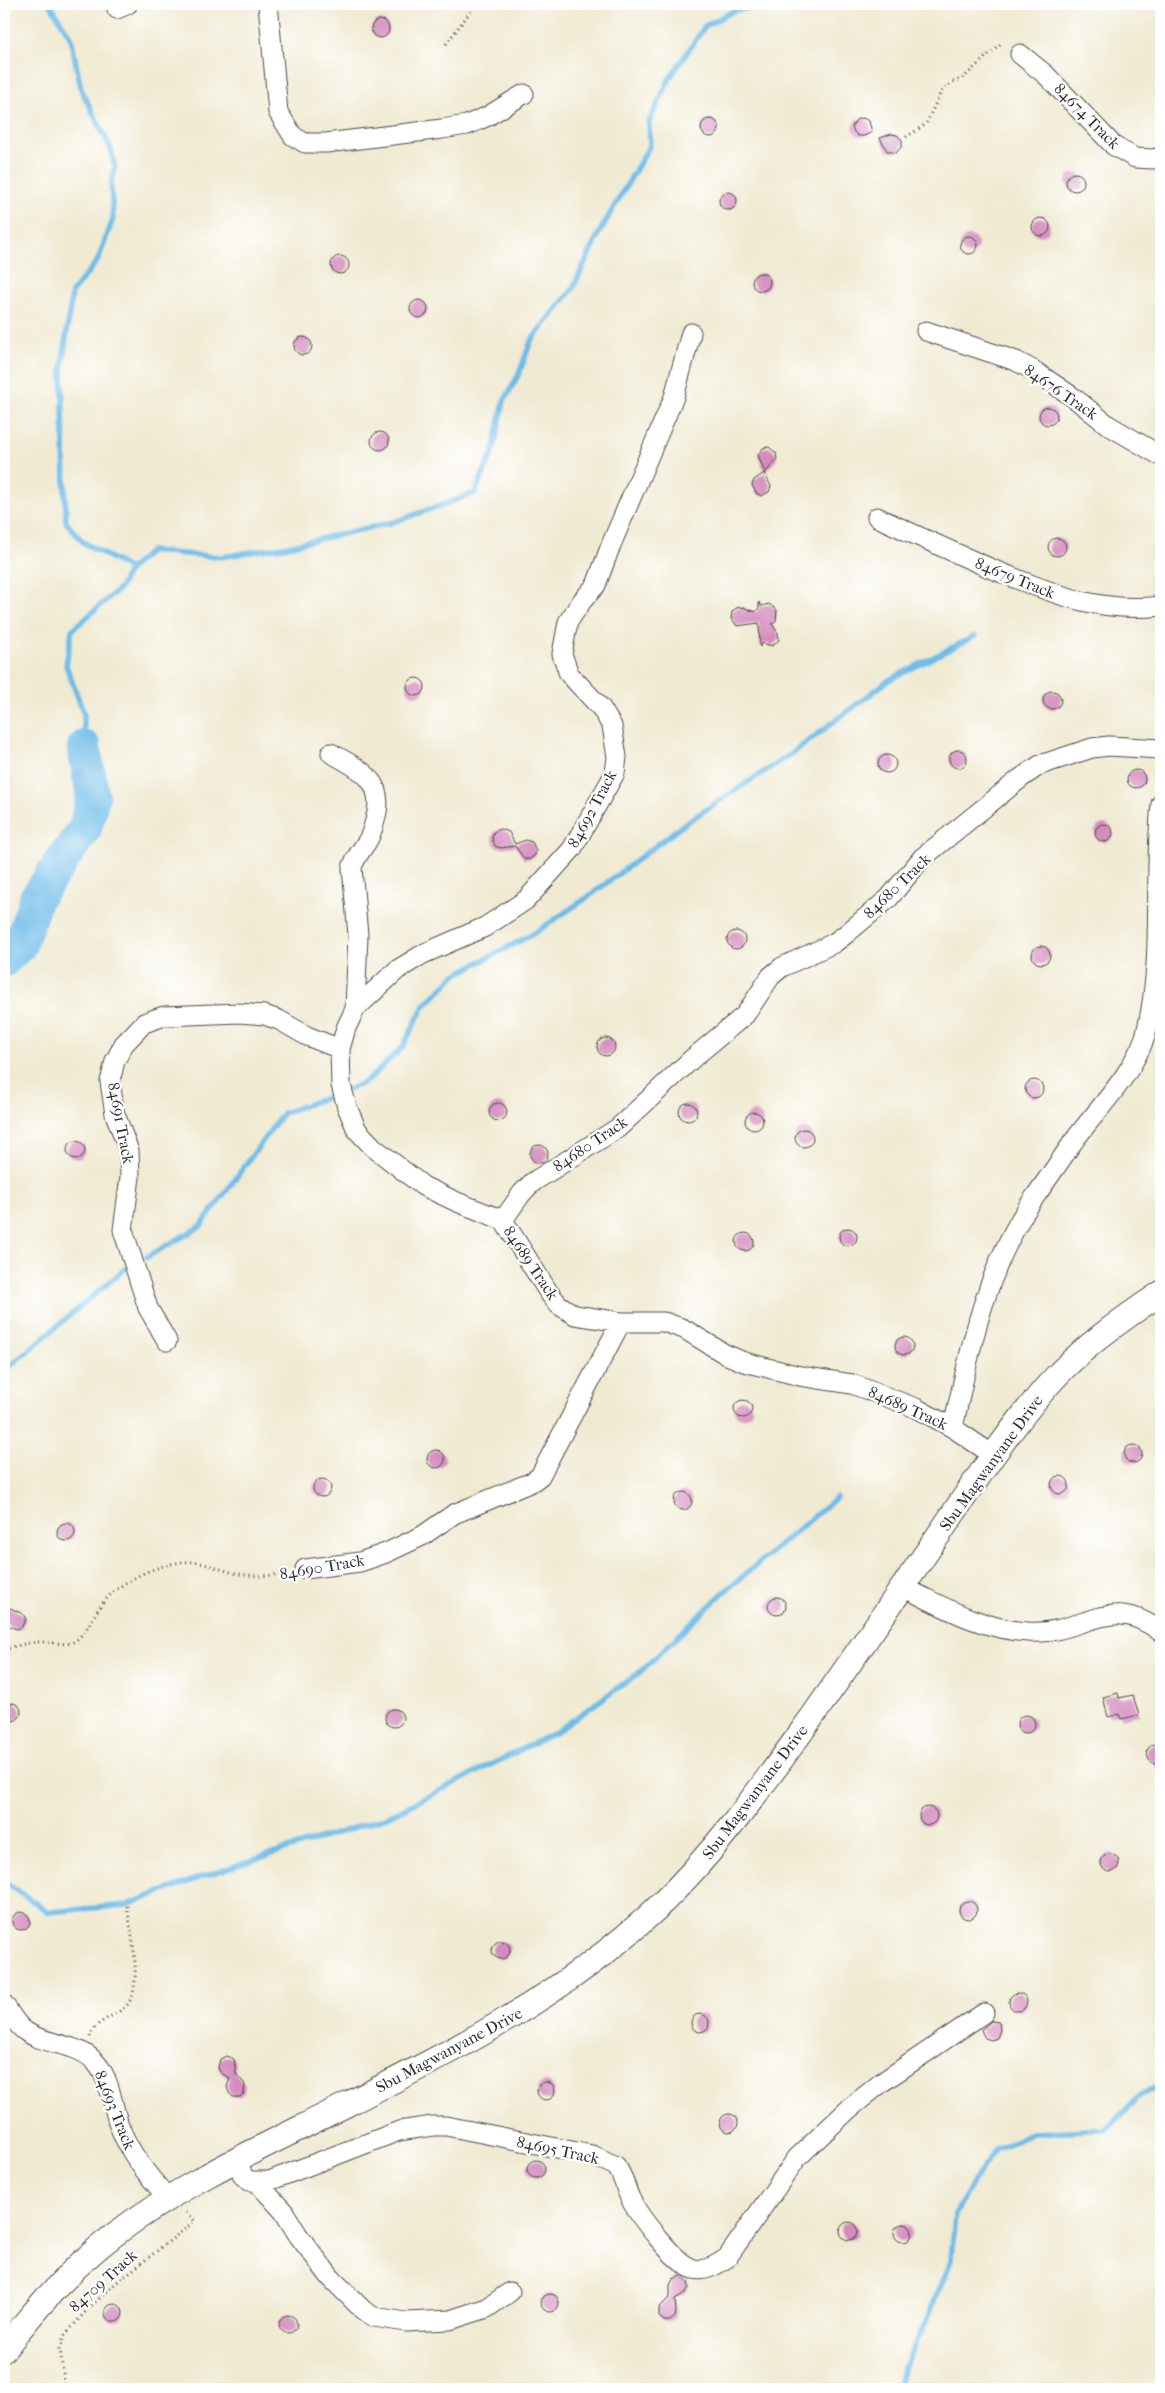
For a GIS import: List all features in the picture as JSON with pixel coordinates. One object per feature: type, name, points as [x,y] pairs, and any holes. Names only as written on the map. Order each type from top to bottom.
[{"type":"main road","name":"Sbu Magwanyane Drive","points":[[4,2350],[45,2298],[77,2267],[111,2237],[168,2198],[237,2159],[366,2094],[529,2008],[578,1974],[655,1910],[701,1863],[738,1819],[903,1588],[993,1455],[1050,1383],[1108,1331],[1161,1293]]},
{"type":"street","points":[[268,4],[278,112],[293,136],[305,143],[326,143],[442,130],[467,124],[488,116],[524,94]]},
{"type":"street","name":"84674 Track","points":[[1020,54],[1046,75],[1114,146],[1135,158],[1153,159],[1161,157]]},
{"type":"street","name":"84676 Track","points":[[926,331],[1024,366],[1073,397],[1108,425],[1161,456]]},
{"type":"street","name":"84692 Track","points":[[355,1009],[397,970],[423,954],[485,927],[526,900],[572,850],[615,773],[617,756],[612,726],[601,708],[569,674],[562,654],[564,637],[568,622],[582,601],[596,586],[611,545],[674,397],[691,333]]},
{"type":"street","name":"84679 Track","points":[[877,517],[948,550],[1063,598],[1084,603],[1124,607],[1161,606]]},
{"type":"street","name":"84680 Track","points":[[503,1220],[522,1193],[533,1182],[618,1128],[693,1058],[745,1015],[761,989],[782,967],[834,942],[846,934],[889,898],[922,858],[1021,778],[1040,765],[1092,748],[1116,746],[1161,749]]},
{"type":"street","name":"84689 Track","points":[[331,753],[358,769],[376,786],[378,792],[378,807],[372,833],[354,860],[352,868],[358,935],[355,1009],[346,1028],[340,1049],[341,1085],[347,1107],[357,1130],[373,1147],[423,1186],[503,1220],[549,1293],[559,1305],[575,1315],[621,1322],[647,1321],[671,1324],[684,1329],[724,1354],[744,1362],[800,1376],[852,1384],[916,1408],[953,1428],[993,1455]]},
{"type":"street","points":[[953,1428],[969,1350],[1000,1257],[1034,1199],[1073,1143],[1125,1075],[1144,1038],[1150,1019],[1158,973],[1161,804]]},
{"type":"street","name":"84691 Track","points":[[167,1341],[148,1308],[123,1230],[130,1176],[129,1151],[115,1114],[110,1082],[115,1061],[124,1044],[144,1023],[164,1016],[239,1013],[264,1015],[279,1020],[306,1036],[340,1049]]},
{"type":"street","name":"84690 Track","points":[[305,1569],[360,1562],[386,1553],[422,1536],[454,1514],[532,1482],[540,1476],[614,1339],[621,1322]]},
{"type":"street","points":[[903,1588],[974,1622],[996,1627],[1029,1632],[1054,1630],[1118,1613],[1137,1616],[1161,1632]]},
{"type":"street","name":"84693 Track","points":[[4,2004],[25,2031],[85,2054],[96,2062],[103,2073],[120,2128],[136,2160],[168,2198]]},
{"type":"street","name":"84695 Track","points":[[257,2182],[269,2181],[311,2167],[399,2131],[446,2126],[592,2155],[612,2162],[620,2172],[630,2198],[644,2222],[682,2262],[694,2269],[714,2266],[727,2258],[797,2158],[850,2108],[916,2059],[984,2013]]},
{"type":"street","points":[[237,2159],[243,2176],[249,2181],[257,2182],[284,2212],[331,2278],[363,2310],[374,2317],[406,2322],[450,2320],[488,2308],[510,2292]]},
{"type":"path","points":[[446,44],[476,4]]},
{"type":"path","points":[[906,137],[926,124],[941,92],[952,82],[962,79],[1000,44],[1020,54]]},
{"type":"path","name":"84690 Track","points":[[4,1650],[42,1642],[63,1644],[74,1642],[82,1634],[101,1605],[119,1587],[151,1570],[182,1562],[194,1562],[249,1575],[272,1576],[305,1569]]},
{"type":"path","points":[[85,2054],[96,2026],[126,2007],[132,1997],[135,1973],[127,1905]]},
{"type":"path","name":"84709 Track","points":[[65,2389],[60,2349],[64,2336],[88,2309],[116,2283],[195,2221],[187,2212]]},
{"type":"building","points":[[376,20],[384,20],[389,25],[387,36],[376,38],[371,33],[371,25]]},
{"type":"building","points":[[863,118],[869,121],[872,132],[864,136],[858,136],[852,126],[857,119]]},
{"type":"building","points":[[706,119],[714,119],[719,124],[717,135],[706,137],[701,132],[701,124]]},
{"type":"building","points":[[891,134],[897,135],[902,140],[902,146],[896,153],[887,151],[880,138]]},
{"type":"building","points":[[1071,173],[1079,173],[1084,178],[1082,189],[1071,191],[1066,186],[1066,178]]},
{"type":"building","points":[[724,192],[732,192],[737,197],[735,208],[724,210],[719,205],[719,197]]},
{"type":"building","points":[[1037,218],[1045,218],[1050,223],[1048,234],[1037,236],[1032,231],[1032,223]]},
{"type":"building","points":[[965,236],[973,236],[978,241],[976,252],[965,254],[960,249],[960,241]]},
{"type":"building","points":[[336,256],[344,256],[349,261],[347,272],[336,274],[331,269],[331,261]]},
{"type":"building","points":[[757,273],[765,273],[770,278],[768,289],[757,291],[752,286],[752,278]]},
{"type":"building","points":[[415,300],[423,300],[428,305],[426,316],[415,318],[410,313],[410,305]]},
{"type":"building","points":[[299,337],[307,337],[312,342],[310,353],[299,355],[294,350],[294,342]]},
{"type":"building","points":[[1044,407],[1052,407],[1057,412],[1055,423],[1044,425],[1039,420],[1039,412]]},
{"type":"building","points":[[376,432],[384,432],[389,437],[387,448],[376,450],[371,445],[371,437]]},
{"type":"building","points":[[769,447],[776,453],[777,459],[765,473],[758,455],[763,448]]},
{"type":"building","points":[[764,473],[771,486],[769,492],[761,496],[756,493],[752,485],[754,480]]},
{"type":"building","points":[[1053,538],[1061,538],[1066,543],[1064,554],[1053,556],[1048,551],[1048,543]]},
{"type":"building","points":[[759,602],[761,606],[769,604],[777,610],[776,621],[772,624],[778,633],[779,640],[772,646],[762,643],[760,647],[759,623],[737,626],[731,618],[732,612],[736,608],[743,607],[755,612],[759,608]]},
{"type":"building","points":[[412,678],[420,678],[425,683],[423,694],[412,696],[407,691],[407,683]]},
{"type":"building","points":[[1048,691],[1056,691],[1061,696],[1059,707],[1048,709],[1043,704],[1043,696]]},
{"type":"building","points":[[954,750],[962,750],[967,755],[965,766],[954,768],[949,763],[949,755]]},
{"type":"building","points":[[883,755],[891,755],[896,760],[894,771],[883,773],[878,768],[878,760]]},
{"type":"building","points":[[1132,770],[1140,770],[1145,775],[1143,786],[1132,788],[1127,783],[1127,775]]},
{"type":"building","points":[[1100,824],[1108,824],[1113,829],[1111,840],[1100,842],[1095,837],[1095,829]]},
{"type":"building","points":[[500,829],[509,832],[515,844],[526,840],[532,842],[536,850],[535,855],[530,859],[524,859],[515,846],[501,848],[495,846],[492,838],[494,832]]},
{"type":"building","points":[[732,931],[740,931],[745,936],[743,947],[732,949],[727,944],[727,936]]},
{"type":"building","points":[[1037,946],[1045,946],[1050,951],[1048,962],[1037,964],[1032,959],[1032,951]]},
{"type":"building","points":[[602,1038],[610,1038],[615,1043],[613,1054],[602,1056],[597,1051],[597,1043]]},
{"type":"building","points":[[1030,1080],[1038,1080],[1043,1085],[1041,1096],[1030,1098],[1025,1093],[1025,1085]]},
{"type":"building","points":[[494,1103],[502,1103],[507,1108],[505,1119],[494,1121],[489,1116],[489,1108]]},
{"type":"building","points":[[684,1103],[692,1103],[697,1108],[695,1119],[684,1121],[679,1116],[679,1108]]},
{"type":"building","points":[[750,1112],[758,1112],[763,1117],[761,1128],[750,1130],[745,1125],[745,1117]]},
{"type":"building","points":[[800,1129],[808,1129],[813,1134],[811,1145],[800,1147],[795,1142],[795,1134]]},
{"type":"building","points":[[72,1141],[80,1141],[85,1146],[83,1157],[72,1159],[67,1154],[67,1146]]},
{"type":"building","points":[[535,1145],[543,1145],[548,1150],[546,1161],[535,1163],[530,1158],[530,1150]]},
{"type":"building","points":[[844,1228],[852,1228],[857,1233],[855,1244],[844,1246],[839,1241],[839,1233]]},
{"type":"building","points":[[741,1233],[749,1233],[754,1238],[752,1249],[741,1251],[736,1246],[736,1238]]},
{"type":"building","points":[[900,1337],[908,1337],[913,1342],[911,1353],[900,1355],[895,1350],[895,1342]]},
{"type":"building","points":[[739,1400],[747,1400],[752,1405],[750,1416],[739,1418],[734,1413],[734,1405]]},
{"type":"building","points":[[1129,1445],[1137,1445],[1142,1450],[1140,1461],[1129,1463],[1124,1458],[1124,1450]]},
{"type":"building","points":[[432,1450],[440,1450],[445,1455],[443,1466],[432,1468],[427,1463],[427,1455]]},
{"type":"building","points":[[1056,1476],[1064,1476],[1069,1481],[1067,1492],[1056,1494],[1051,1489],[1051,1481]]},
{"type":"building","points":[[318,1479],[326,1479],[331,1484],[329,1495],[318,1497],[313,1492],[313,1484]]},
{"type":"building","points":[[679,1492],[687,1492],[692,1497],[690,1508],[679,1510],[674,1505],[674,1497]]},
{"type":"building","points":[[62,1523],[70,1523],[75,1528],[73,1539],[62,1541],[57,1536],[57,1528]]},
{"type":"building","points":[[773,1597],[781,1597],[786,1602],[784,1613],[773,1615],[768,1610],[768,1602]]},
{"type":"building","points":[[4,1605],[23,1614],[26,1619],[21,1628],[16,1629],[8,1625]]},
{"type":"building","points":[[1118,1693],[1119,1698],[1133,1695],[1139,1715],[1121,1719],[1119,1714],[1108,1717],[1103,1697]]},
{"type":"building","points":[[8,1703],[16,1703],[21,1708],[19,1719],[8,1721],[3,1716],[3,1708]]},
{"type":"building","points":[[390,1709],[398,1709],[403,1714],[401,1725],[390,1727],[385,1722],[385,1714]]},
{"type":"building","points":[[1022,1715],[1030,1715],[1035,1720],[1033,1731],[1022,1733],[1017,1728],[1017,1720]]},
{"type":"building","points":[[1161,1741],[1161,1769],[1149,1760],[1146,1752],[1151,1745]]},
{"type":"building","points":[[924,1807],[932,1807],[937,1812],[935,1823],[924,1825],[919,1820],[919,1812]]},
{"type":"building","points":[[1106,1854],[1114,1854],[1119,1859],[1117,1870],[1106,1872],[1101,1867],[1101,1859]]},
{"type":"building","points":[[964,1901],[972,1901],[977,1906],[975,1917],[964,1919],[959,1914],[959,1906]]},
{"type":"building","points":[[17,1912],[25,1912],[30,1917],[28,1928],[17,1930],[12,1925],[12,1917]]},
{"type":"building","points":[[497,1941],[505,1941],[510,1946],[508,1957],[497,1959],[492,1954],[492,1946]]},
{"type":"building","points":[[1014,1993],[1022,1993],[1027,1998],[1025,2009],[1014,2011],[1009,2006],[1009,1998]]},
{"type":"building","points":[[696,2014],[704,2014],[709,2019],[707,2030],[696,2032],[691,2027],[691,2019]]},
{"type":"building","points":[[991,2021],[999,2022],[1000,2030],[997,2038],[991,2040],[985,2038],[981,2030]]},
{"type":"building","points":[[226,2056],[234,2059],[236,2074],[245,2084],[244,2093],[240,2097],[233,2097],[229,2093],[227,2087],[230,2078],[221,2073],[218,2068],[220,2059]]},
{"type":"building","points":[[542,2082],[550,2082],[555,2087],[553,2098],[542,2100],[537,2095],[537,2087]]},
{"type":"building","points":[[725,2114],[733,2114],[738,2119],[736,2130],[725,2132],[720,2127],[720,2119]]},
{"type":"building","points":[[532,2160],[540,2160],[545,2165],[543,2176],[532,2178],[527,2173],[527,2165]]},
{"type":"building","points":[[845,2222],[853,2222],[858,2227],[856,2238],[845,2240],[840,2235],[840,2227]]},
{"type":"building","points":[[899,2224],[907,2224],[912,2229],[910,2240],[899,2242],[894,2237],[894,2229]]},
{"type":"building","points":[[681,2276],[688,2282],[689,2288],[675,2299],[675,2317],[670,2321],[664,2321],[659,2317],[659,2308],[670,2297],[670,2285],[673,2279]]},
{"type":"building","points":[[546,2294],[554,2294],[559,2299],[557,2310],[546,2312],[541,2307],[541,2299]]},
{"type":"building","points":[[110,2304],[118,2304],[123,2309],[121,2320],[110,2322],[105,2317],[105,2309]]},
{"type":"building","points":[[284,2315],[292,2315],[297,2320],[295,2331],[284,2333],[279,2328],[279,2320]]},
{"type":"waterway","points":[[50,4],[71,38],[81,89],[111,149],[115,167],[111,184],[113,219],[98,260],[72,292],[62,369],[66,522],[83,542],[130,569]]},
{"type":"waterway","points":[[84,747],[84,714],[66,665],[72,630],[120,588],[130,569],[151,551],[220,557],[289,546],[394,522],[475,493],[493,452],[504,401],[519,374],[531,341],[572,290],[599,233],[650,145],[649,122],[670,78],[705,26],[733,11],[771,4]]},
{"type":"waterway","points":[[147,1257],[201,1226],[283,1113],[343,1092],[367,1081],[402,1048],[424,1006],[455,975],[533,934],[588,897],[687,822],[794,752],[889,680],[975,636]]},
{"type":"waterway","points":[[4,960],[20,945],[36,898],[85,828],[93,797],[84,747]]},
{"type":"waterway","points":[[4,1371],[126,1268]]},
{"type":"waterway","points":[[4,1882],[49,1912],[127,1905],[204,1876],[387,1817],[556,1732],[640,1672],[723,1593],[836,1498]]},
{"type":"waterway","points":[[898,2389],[903,2370],[927,2320],[951,2260],[955,2214],[980,2171],[996,2149],[1033,2133],[1106,2129],[1141,2095],[1161,2084]]}]
